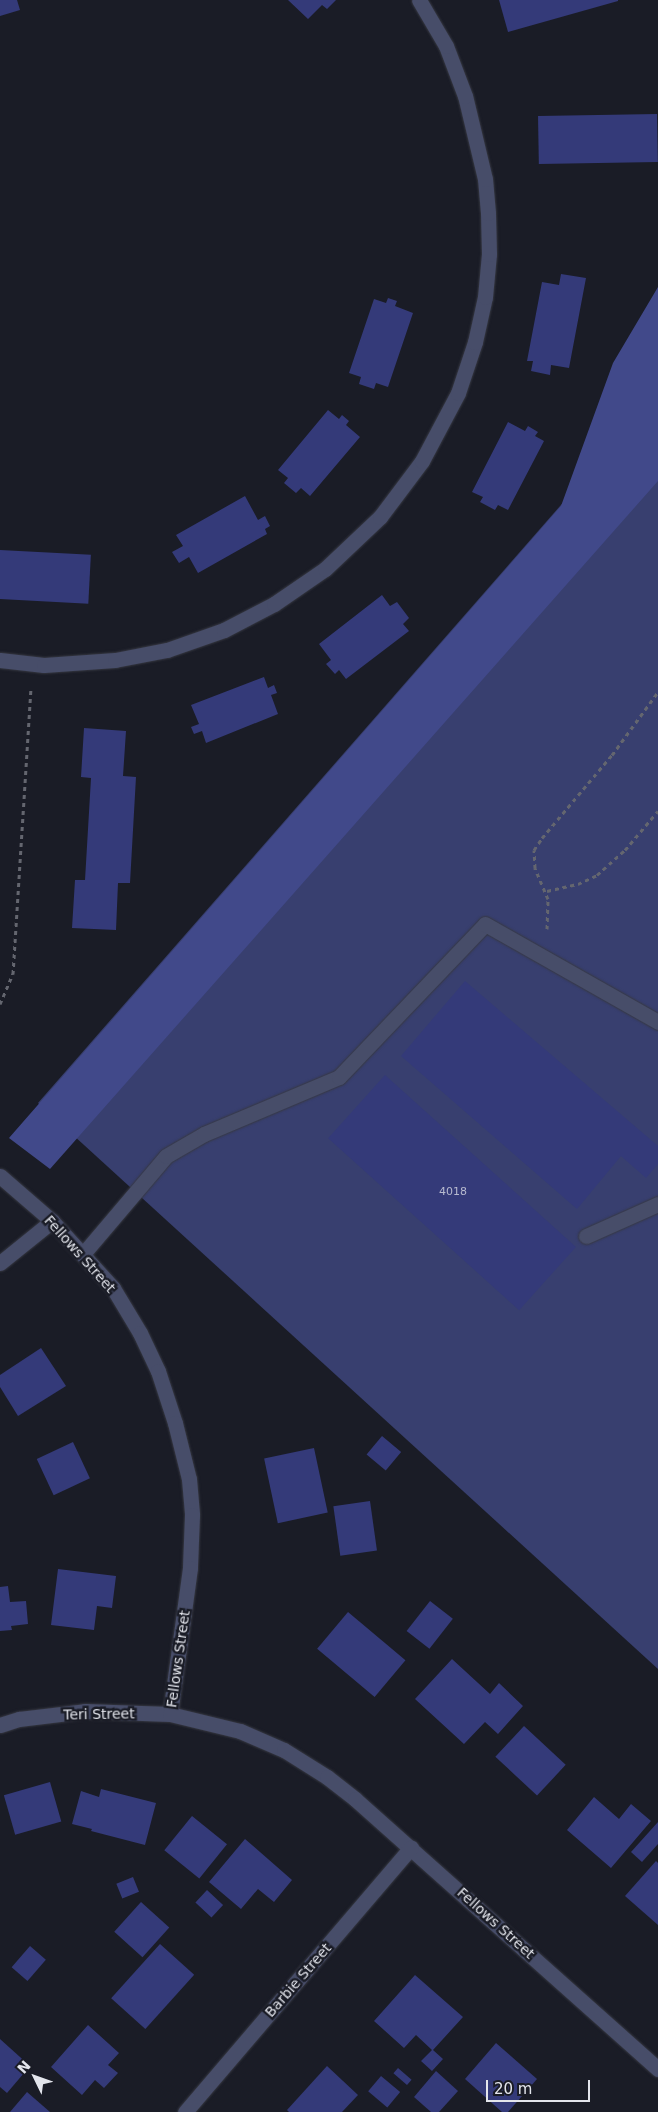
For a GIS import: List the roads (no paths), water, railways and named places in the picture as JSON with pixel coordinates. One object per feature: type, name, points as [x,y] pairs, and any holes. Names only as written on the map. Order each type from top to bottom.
[{"type":"street","points":[[0,660],[44,665],[115,660],[167,650],[224,630],[274,604],[325,569],[380,517],[422,460],[458,394],[472,351],[485,298],[489,254],[485,179],[465,96],[446,46],[418,0]]},
{"type":"street","points":[[83,1254],[166,1156],[204,1134],[339,1077],[485,924],[658,1022]]},
{"type":"street","name":"Fellows Street","points":[[0,1176],[52,1222],[113,1288],[144,1340],[158,1370],[175,1423],[189,1479],[192,1515],[190,1568],[170,1714],[240,1731],[284,1750],[334,1782],[411,1847],[658,2068]]},
{"type":"street","points":[[586,1236],[658,1204]]},
{"type":"street","points":[[0,1264],[52,1222]]},
{"type":"street","name":"Teri Street","points":[[0,1726],[19,1719],[85,1711],[170,1714]]},
{"type":"street","name":"Barbie Street","points":[[185,2112],[411,1847]]}]
